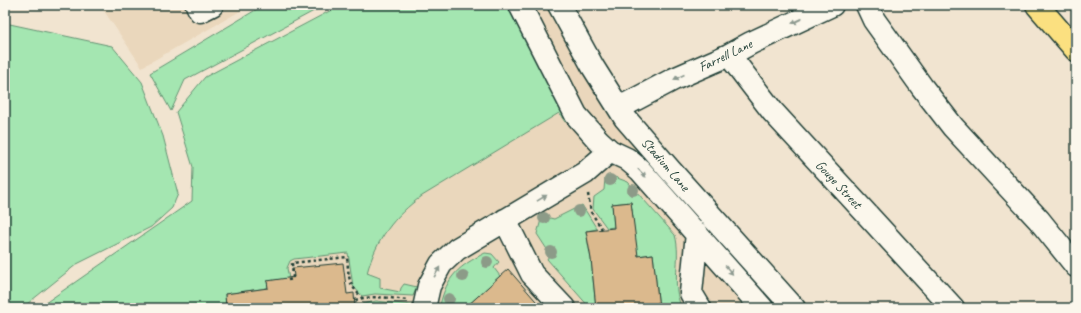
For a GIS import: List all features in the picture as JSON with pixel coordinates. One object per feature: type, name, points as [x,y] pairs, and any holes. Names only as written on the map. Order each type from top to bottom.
[{"type":"main road","points":[[1037,5],[1076,50]]},
{"type":"street","points":[[197,5],[200,11],[212,5]]},
{"type":"street","points":[[520,5],[576,115],[610,151],[627,159],[640,170],[762,308]]},
{"type":"street","name":"Stadium Lane","points":[[559,5],[593,67],[625,118],[794,308]]},
{"type":"street","name":"Farrell Lane","points":[[619,108],[674,79],[729,55],[832,5]]},
{"type":"street","points":[[867,5],[878,26],[953,127],[1039,220],[1076,266]]},
{"type":"street","name":"Gouge Street","points":[[729,55],[773,112],[954,308]]},
{"type":"street","points":[[424,305],[429,286],[441,264],[457,249],[585,173],[610,151]]},
{"type":"street","points":[[505,220],[532,274],[564,308]]},
{"type":"street","points":[[697,233],[692,293],[700,308]]},
{"type":"path","points":[[588,194],[590,212],[602,229]]},
{"type":"path","points":[[288,280],[293,279],[292,263],[347,256],[349,277],[352,287],[362,298]]},
{"type":"path","points":[[355,300],[362,298],[386,298],[424,305]]},
{"type":"shaded area","points":[[100,5],[251,5],[142,67]]},
{"type":"shaded area","points":[[341,5],[551,5],[783,308],[38,308],[192,201],[193,167],[176,112],[205,77]]},
{"type":"green space","points":[[264,5],[325,5],[185,80],[171,111],[150,73]]},
{"type":"green space","points":[[341,5],[508,5],[567,121],[565,122],[559,113],[422,196],[395,220],[375,250],[367,273],[380,278],[380,288],[400,292],[404,284],[417,287],[413,296],[375,294],[362,296],[353,286],[348,253],[294,259],[290,261],[287,268],[289,279],[267,281],[268,288],[225,294],[226,308],[38,308],[192,201],[193,167],[176,112],[205,77]]},
{"type":"green space","points":[[5,23],[112,46],[142,82],[163,136],[178,194],[172,208],[151,227],[77,264],[22,308],[5,308]]},
{"type":"green space","points":[[612,176],[628,182],[675,235],[677,244],[676,281],[682,308],[659,308],[653,254],[637,256],[631,202],[612,204],[614,227],[607,228],[593,209],[594,197],[604,190],[605,178]]},
{"type":"green space","points":[[582,205],[597,229],[586,231],[591,259],[596,308],[590,308],[547,259],[550,254],[537,234],[542,216],[554,219]]},
{"type":"green space","points":[[485,253],[492,254],[499,262],[494,268],[500,276],[465,308],[443,308],[440,305],[446,286],[450,279],[461,268]]},
{"type":"green space","points":[[376,301],[412,305],[413,308],[360,308],[363,304]]},
{"type":"building","points":[[631,202],[638,256],[653,254],[659,308],[596,308],[591,259],[586,231],[614,228],[612,204]]},
{"type":"building","points":[[343,263],[347,294],[354,293],[355,308],[226,308],[225,294],[268,288],[267,281],[294,277],[293,268]]},
{"type":"building","points":[[508,269],[542,308],[465,308],[500,276]]}]
